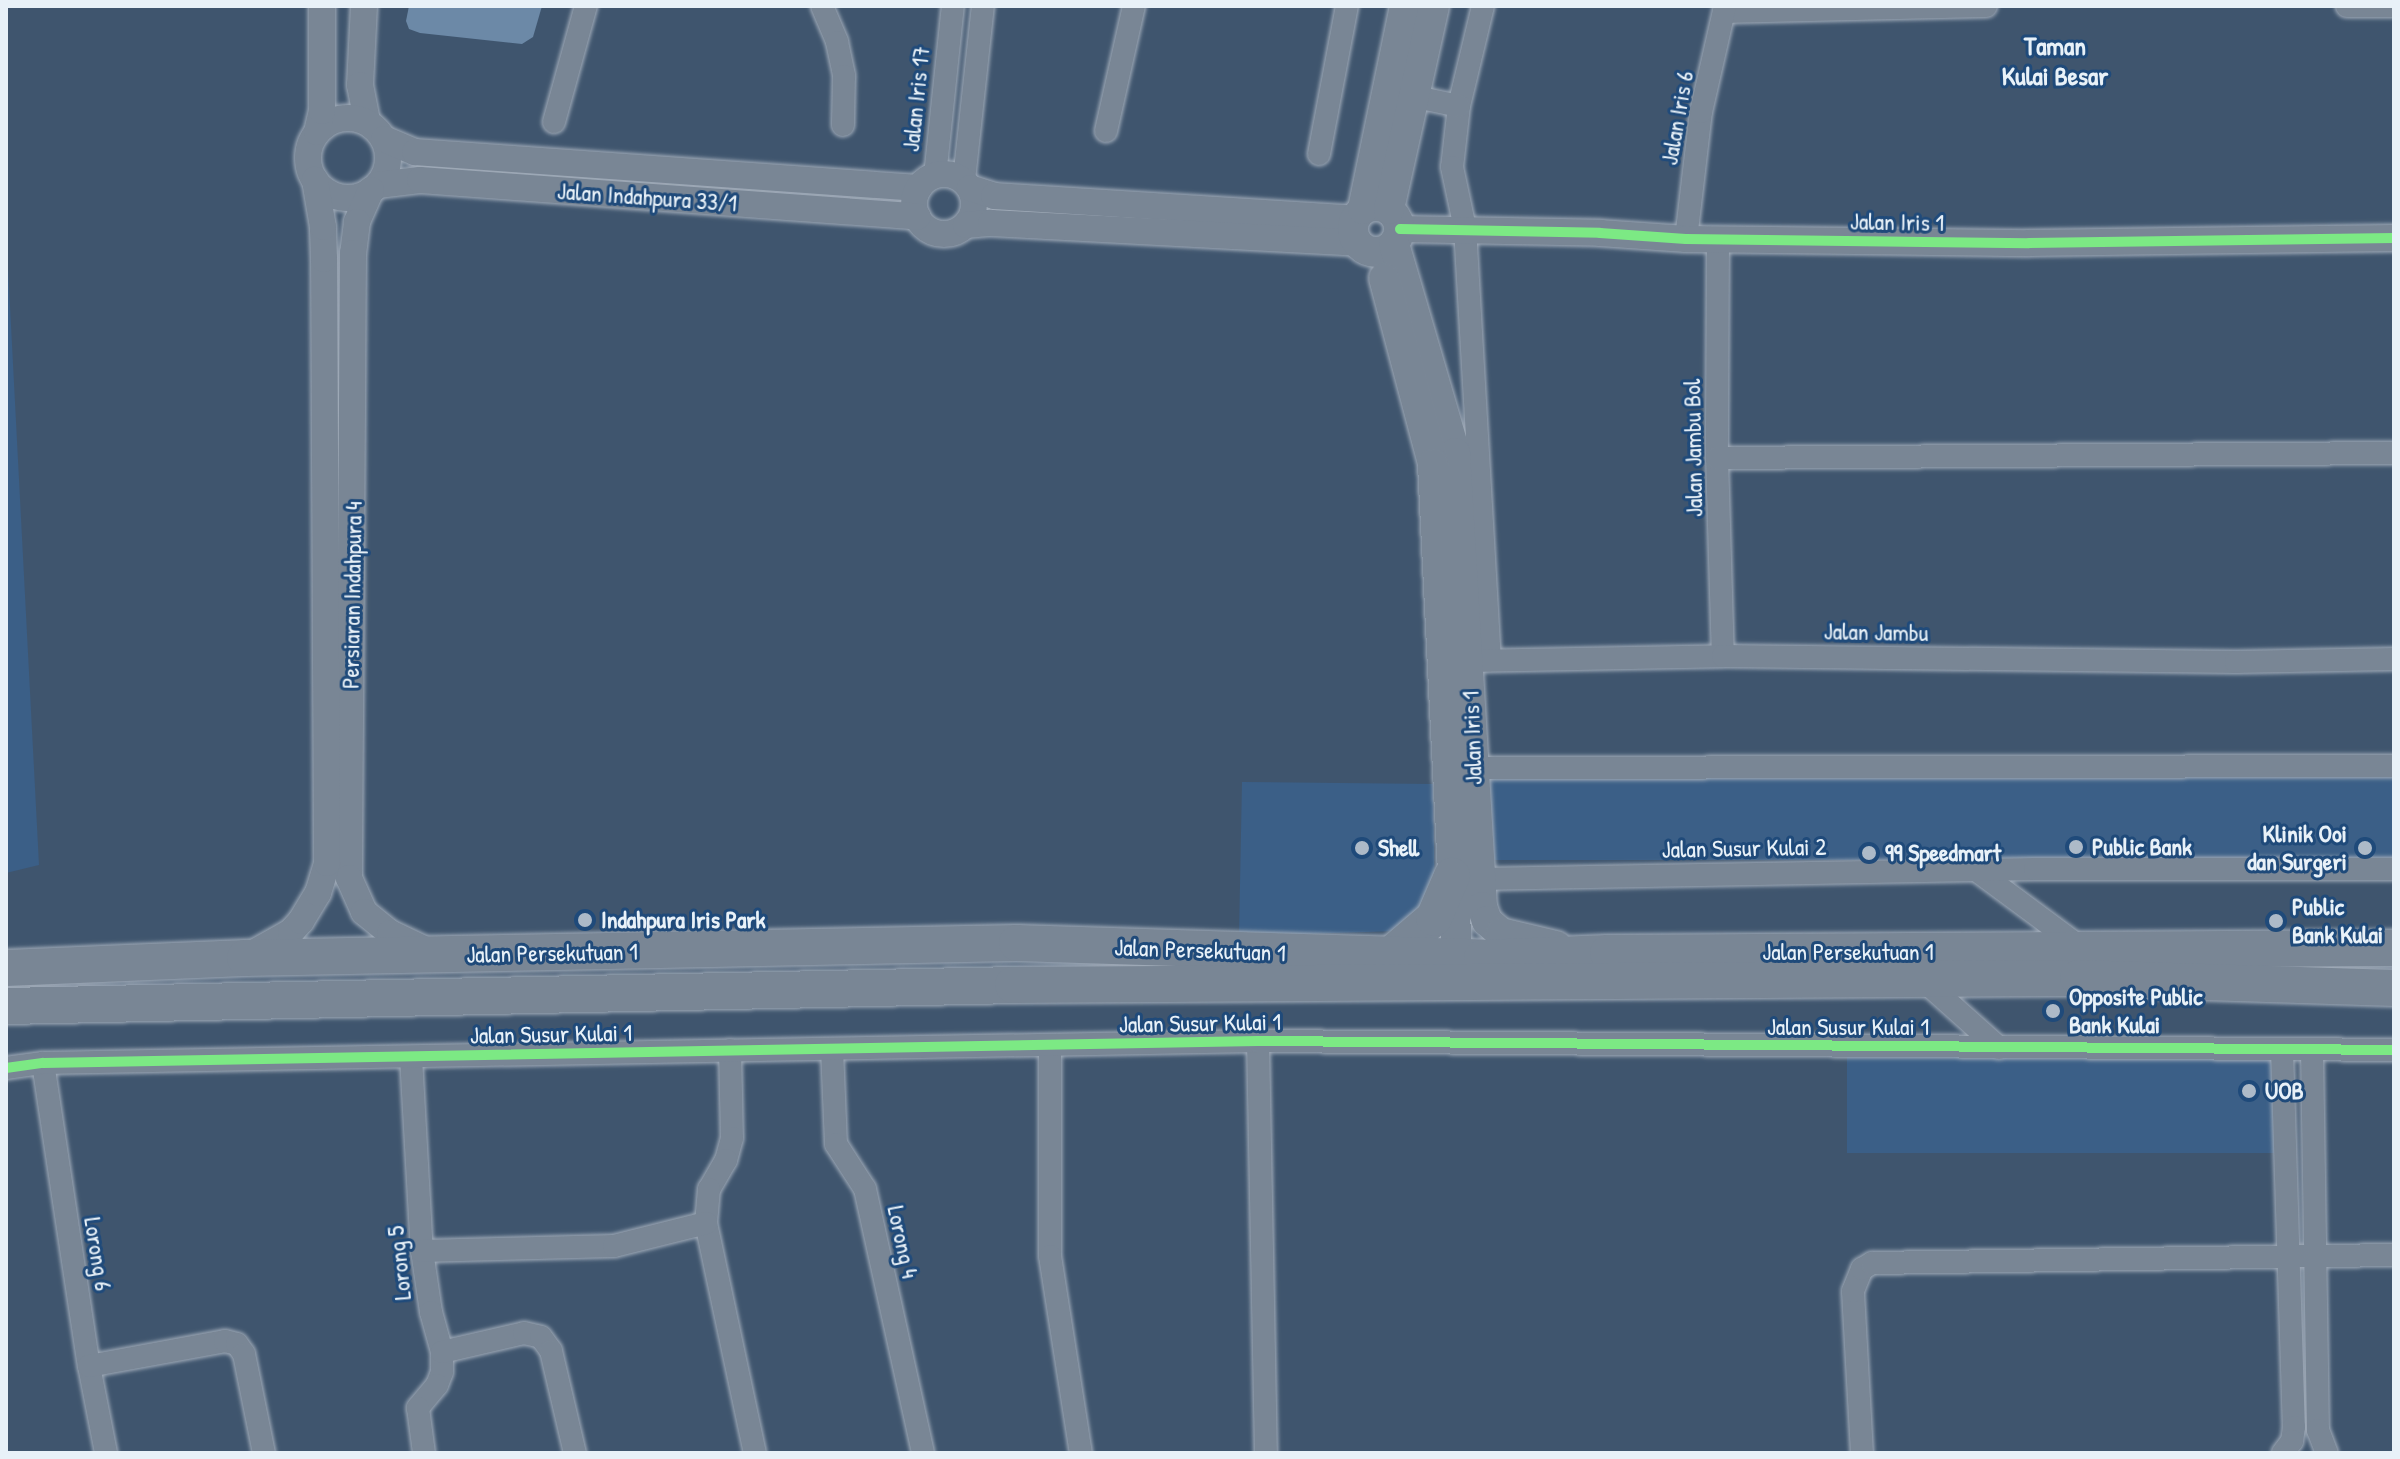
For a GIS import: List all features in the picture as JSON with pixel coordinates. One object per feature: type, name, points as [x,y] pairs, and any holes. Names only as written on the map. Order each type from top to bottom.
[{"type":"highway","points":[[1392,954],[1434,918],[1465,877]]},
{"type":"highway","name":"Jalan Persekutuan 1","points":[[6,968],[245,958],[1017,943],[1457,957],[1608,953],[2394,948]]},
{"type":"highway","points":[[1457,957],[1482,983]]},
{"type":"highway","name":"Jalan Persekutuan 1","points":[[6,1006],[1013,985],[2078,978],[2394,988]]},
{"type":"main road","points":[[1376,229],[1400,94],[1405,6]]},
{"type":"main road","points":[[1400,94],[1434,6]]},
{"type":"main road","name":"Jalan Iris 1","points":[[1376,229],[1455,453],[1480,660],[1457,957]]},
{"type":"main road","name":"Jalan Iris 1","points":[[1376,229],[1433,464],[1465,877],[1487,921],[1501,933],[1545,945],[1608,953]]},
{"type":"street","name":"Persiaran Indahpura 4","points":[[245,958],[291,932],[301,921],[318,893],[327,863],[324,243],[315,180],[308,161],[322,111],[322,6]]},
{"type":"street","name":"Persiaran Indahpura 4","points":[[364,6],[360,85],[388,160],[357,222],[353,253],[349,878],[364,912],[390,933],[439,955]]},
{"type":"street","points":[[554,122],[586,6]]},
{"type":"street","points":[[822,6],[837,42],[844,76],[843,125]]},
{"type":"street","points":[[966,225],[974,208],[967,184],[983,6]]},
{"type":"street","points":[[1106,131],[1134,6]]},
{"type":"street","points":[[1319,154],[1347,6]]},
{"type":"street","points":[[1480,660],[1465,228],[1452,167],[1459,106],[1483,6]]},
{"type":"street","points":[[1724,9],[1986,6]]},
{"type":"street","points":[[2347,6],[2394,6]]},
{"type":"street","name":"Jalan Iris 6","points":[[1686,239],[1701,112],[1724,9]]},
{"type":"street","name":"Jalan Iris 17","points":[[927,182],[951,17]]},
{"type":"street","points":[[1400,94],[1459,106]]},
{"type":"street","points":[[317,132],[324,125],[345,117],[375,130]]},
{"type":"street","name":"Jalan Indahpura 33/1","points":[[375,130],[415,152],[927,182]]},
{"type":"street","points":[[945,174],[994,196],[1376,229],[966,225],[940,234],[923,225],[915,208],[927,182],[945,174]]},
{"type":"street","points":[[315,180],[329,193],[346,198],[374,188]]},
{"type":"street","name":"Jalan Indahpura 33/1","points":[[374,188],[420,180],[918,217]]},
{"type":"street","name":"Jalan Iris 1","points":[[1376,229],[1465,228],[1718,240],[2029,243],[2394,238]]},
{"type":"street","name":"Jalan Jambu Bol","points":[[1718,240],[1717,458],[1723,656]]},
{"type":"street","points":[[1717,458],[2394,453]]},
{"type":"street","name":"Jalan Jambu","points":[[1480,660],[1723,656],[2394,659]]},
{"type":"street","points":[[1473,768],[2394,766]]},
{"type":"street","name":"Jalan Susur Kulai 2","points":[[1465,877],[1976,870],[2394,869]]},
{"type":"street","points":[[1976,870],[2087,952]]},
{"type":"street","points":[[1923,980],[1999,1048]]},
{"type":"street","points":[[1258,1041],[1266,1453]]},
{"type":"street","name":"Jalan Susur Kulai 1","points":[[6,1068],[43,1063],[1258,1041],[2394,1050]]},
{"type":"street","points":[[1050,1045],[1050,1256],[1081,1453]]},
{"type":"street","name":"Lorong 4","points":[[832,1049],[836,1144],[865,1189],[923,1453]]},
{"type":"street","points":[[730,1050],[732,1138],[726,1160],[709,1189],[706,1223],[755,1453]]},
{"type":"street","points":[[2282,1050],[2294,1427],[2292,1441],[2283,1453]]},
{"type":"street","points":[[2312,1050],[2318,1254],[2318,1430],[2327,1453]]},
{"type":"street","name":"Lorong 5","points":[[411,1057],[422,1251],[431,1312],[442,1352],[442,1372],[437,1385],[418,1408],[424,1453]]},
{"type":"street","name":"Lorong 6","points":[[43,1063],[89,1366],[106,1453]]},
{"type":"street","points":[[422,1251],[614,1246],[706,1223]]},
{"type":"street","points":[[1862,1453],[1853,1291],[1862,1269],[1872,1263],[2288,1254],[2394,1255]]},
{"type":"street","points":[[442,1352],[524,1333],[541,1337],[551,1351],[575,1453]]},
{"type":"street","points":[[89,1366],[225,1341],[237,1344],[244,1354],[264,1453]]},
{"type":"shaded area","points":[[409,6],[542,6],[533,37],[522,44],[420,33],[409,29],[406,21]]},
{"type":"shaded area","points":[[6,229],[39,865],[6,873]]},
{"type":"shaded area","points":[[1486,774],[2394,774],[2394,860],[1486,860]]},
{"type":"shaded area","points":[[1242,782],[1433,784],[1435,906],[1398,931],[1239,936]]},
{"type":"shaded area","points":[[1847,1056],[2274,1056],[2274,1153],[1847,1153]]},
{"type":"cycle path","points":[[1400,229],[1600,233],[1686,239],[2029,243],[2394,238]]},
{"type":"cycle path","points":[[6,1068],[43,1063],[1258,1041],[2394,1050]]},
{"type":"place","name":"Public Bank","points":[[2076,847]]},
{"type":"place","name":"Shell","points":[[1362,848]]},
{"type":"place","name":"Klinik Ooi dan Surgeri","points":[[2365,848]]},
{"type":"place","name":"99 Speedmart","points":[[1869,853]]},
{"type":"place","name":"Indahpura Iris Park","points":[[585,920]]},
{"type":"place","name":"Public Bank Kulai","points":[[2276,921]]},
{"type":"place","name":"Opposite Public Bank Kulai","points":[[2053,1011]]},
{"type":"place","name":"UOB","points":[[2249,1091]]},
{"type":"district","name":"Taman Kulai Besar","points":[[2055,61]]}]
